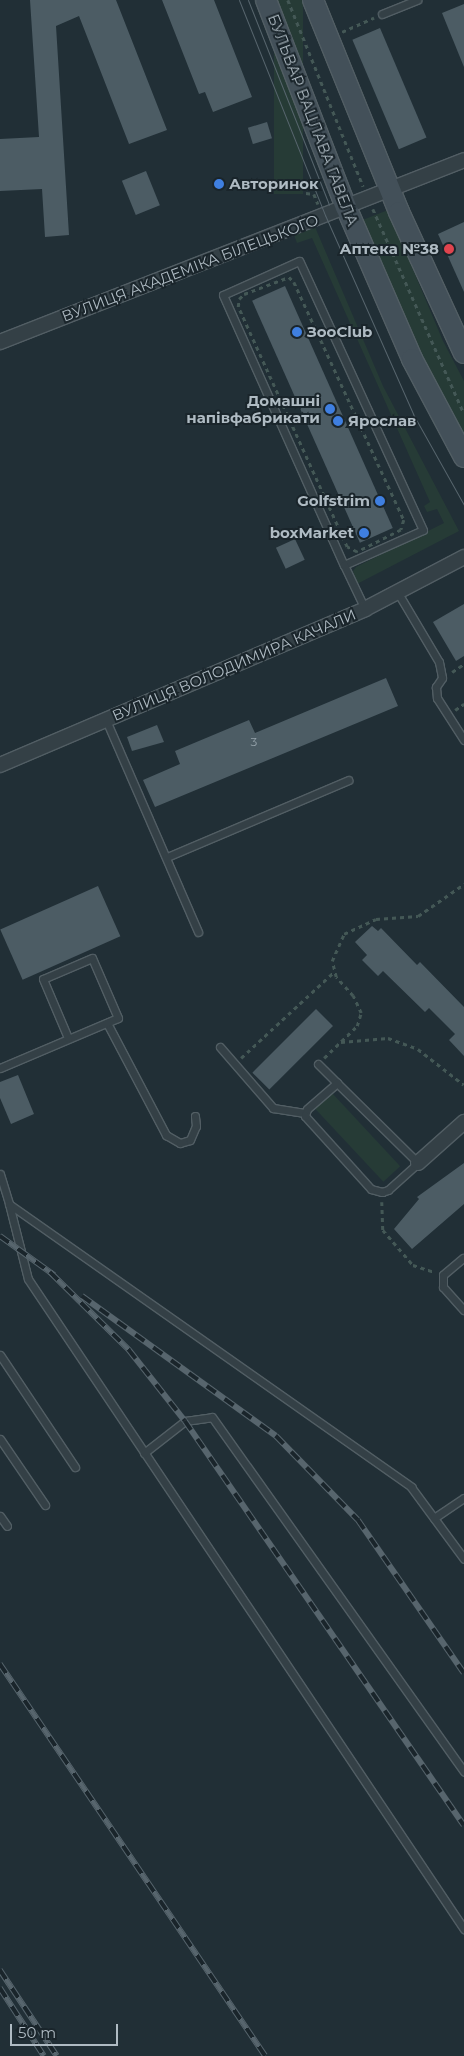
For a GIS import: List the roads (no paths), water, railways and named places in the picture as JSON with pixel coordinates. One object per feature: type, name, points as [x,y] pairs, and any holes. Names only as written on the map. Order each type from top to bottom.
[{"type":"main road","name":"БУЛЬВАР ВАЦЛАВА ГАВЕЛА","points":[[266,0],[346,207],[412,358],[464,457]]},
{"type":"main road","points":[[313,0],[390,190],[464,353]]},
{"type":"street","name":"ВУЛИЦЯ АКАДЕМІКА БІЛЕЦЬКОГО","points":[[0,342],[464,160]]},
{"type":"street","name":"ВУЛИЦЯ ВОЛОДИМИРА КАЧАЛИ","points":[[0,765],[365,609],[464,557]]},
{"type":"street","points":[[418,1163],[464,1123]]},
{"type":"lane","points":[[382,14],[418,0]]},
{"type":"lane","points":[[344,564],[423,530],[299,261],[223,295],[344,564],[365,609]]},
{"type":"lane","points":[[398,593],[439,662],[442,678],[436,687],[437,698],[464,740]]},
{"type":"lane","points":[[106,720],[198,932]]},
{"type":"lane","points":[[167,857],[348,780]]},
{"type":"lane","points":[[0,1068],[118,1018],[92,958],[43,979],[68,1038]]},
{"type":"lane","points":[[106,1023],[166,1135],[180,1143],[190,1140],[196,1126],[196,1116]]},
{"type":"lane","points":[[220,1047],[273,1108],[305,1113]]},
{"type":"lane","points":[[305,1113],[307,1119],[371,1189],[382,1192],[418,1163],[318,1064]]},
{"type":"lane","points":[[305,1113],[337,1082]]},
{"type":"lane","points":[[0,1174],[28,1279],[464,1929]]},
{"type":"lane","points":[[9,1204],[411,1487],[464,1559]]},
{"type":"lane","points":[[463,1258],[443,1275],[443,1287],[464,1310]]},
{"type":"lane","points":[[0,1355],[76,1467]]},
{"type":"lane","points":[[144,1453],[185,1421],[212,1417],[464,1771]]},
{"type":"lane","points":[[0,1439],[45,1505]]},
{"type":"lane","points":[[434,1518],[464,1498]]},
{"type":"lane","points":[[0,1516],[7,1526]]},
{"type":"tram line","points":[[239,0],[325,215],[413,414],[464,505]]},
{"type":"tram line","points":[[248,0],[329,205]]},
{"type":"railway","points":[[0,1236],[54,1275]]},
{"type":"railway","points":[[50,1272],[129,1350],[185,1421],[464,1825]]},
{"type":"railway","points":[[82,1296],[276,1436],[358,1520],[464,1673]]},
{"type":"railway","points":[[0,1664],[265,2056]]},
{"type":"railway","points":[[0,1970],[57,2056]]},
{"type":"railway","points":[[0,1988],[44,2056]]},
{"type":"place","name":"Авторинок","points":[[219,184]]},
{"type":"place","name":"Аптека №38","points":[[449,249]]},
{"type":"place","name":"ЗооClub","points":[[297,332]]},
{"type":"place","name":"Домашні напівфабрикати","points":[[330,409]]},
{"type":"place","name":"Ярослав","points":[[338,421]]},
{"type":"place","name":"Golfstrim","points":[[380,501]]},
{"type":"place","name":"boxMarket","points":[[364,533]]}]
